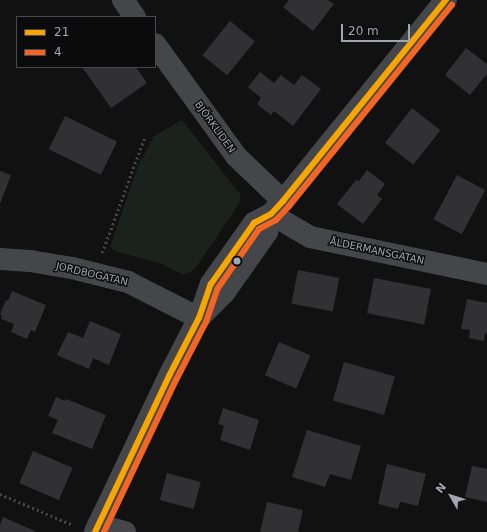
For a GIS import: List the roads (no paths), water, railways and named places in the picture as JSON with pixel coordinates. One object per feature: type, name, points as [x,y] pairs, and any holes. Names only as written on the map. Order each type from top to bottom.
[{"type":"street","points":[[123,0],[134,16]]},
{"type":"street","points":[[125,532],[97,529],[169,376],[199,318],[210,284],[254,223],[277,208],[446,0]]},
{"type":"street","name":"BJÖRKLIDEN","points":[[156,45],[236,156],[277,208]]},
{"type":"street","name":"ÅLDERMANSGATAN","points":[[277,208],[310,236],[487,274]]},
{"type":"street","name":"JORDBOGATAN","points":[[0,259],[30,261],[128,282],[199,318]]}]
